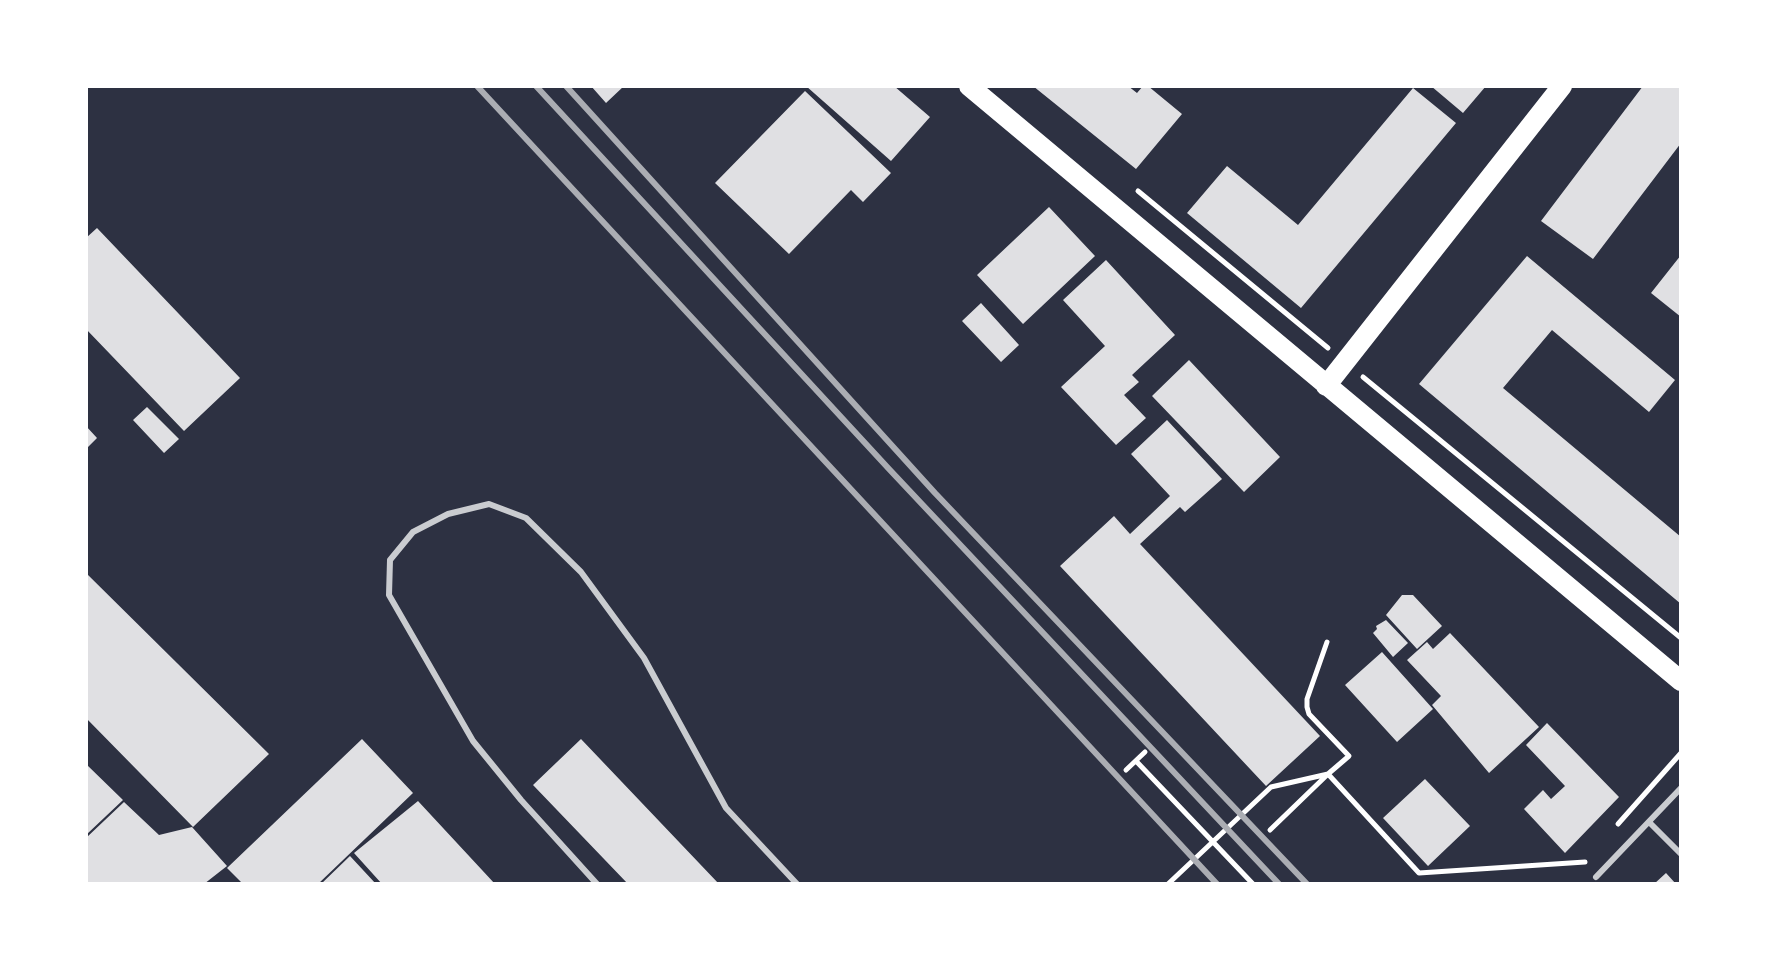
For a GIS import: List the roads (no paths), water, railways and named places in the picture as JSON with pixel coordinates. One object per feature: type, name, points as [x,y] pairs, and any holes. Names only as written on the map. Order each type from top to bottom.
[{"type":"main road","points":[[969,86],[1681,681]]},
{"type":"main road","points":[[1326,386],[1562,86]]},
{"type":"lane","points":[[597,884],[473,741],[389,595],[390,560],[413,532],[448,514],[489,504],[526,518],[581,572],[644,658],[726,808],[797,884]]},
{"type":"lane","points":[[1596,877],[1681,788]]},
{"type":"lane","points":[[1650,823],[1681,854]]},
{"type":"railway","points":[[477,86],[1217,884]]},
{"type":"railway","points":[[536,86],[889,469],[1279,884]]},
{"type":"railway","points":[[566,86],[935,493],[1307,884]]}]
